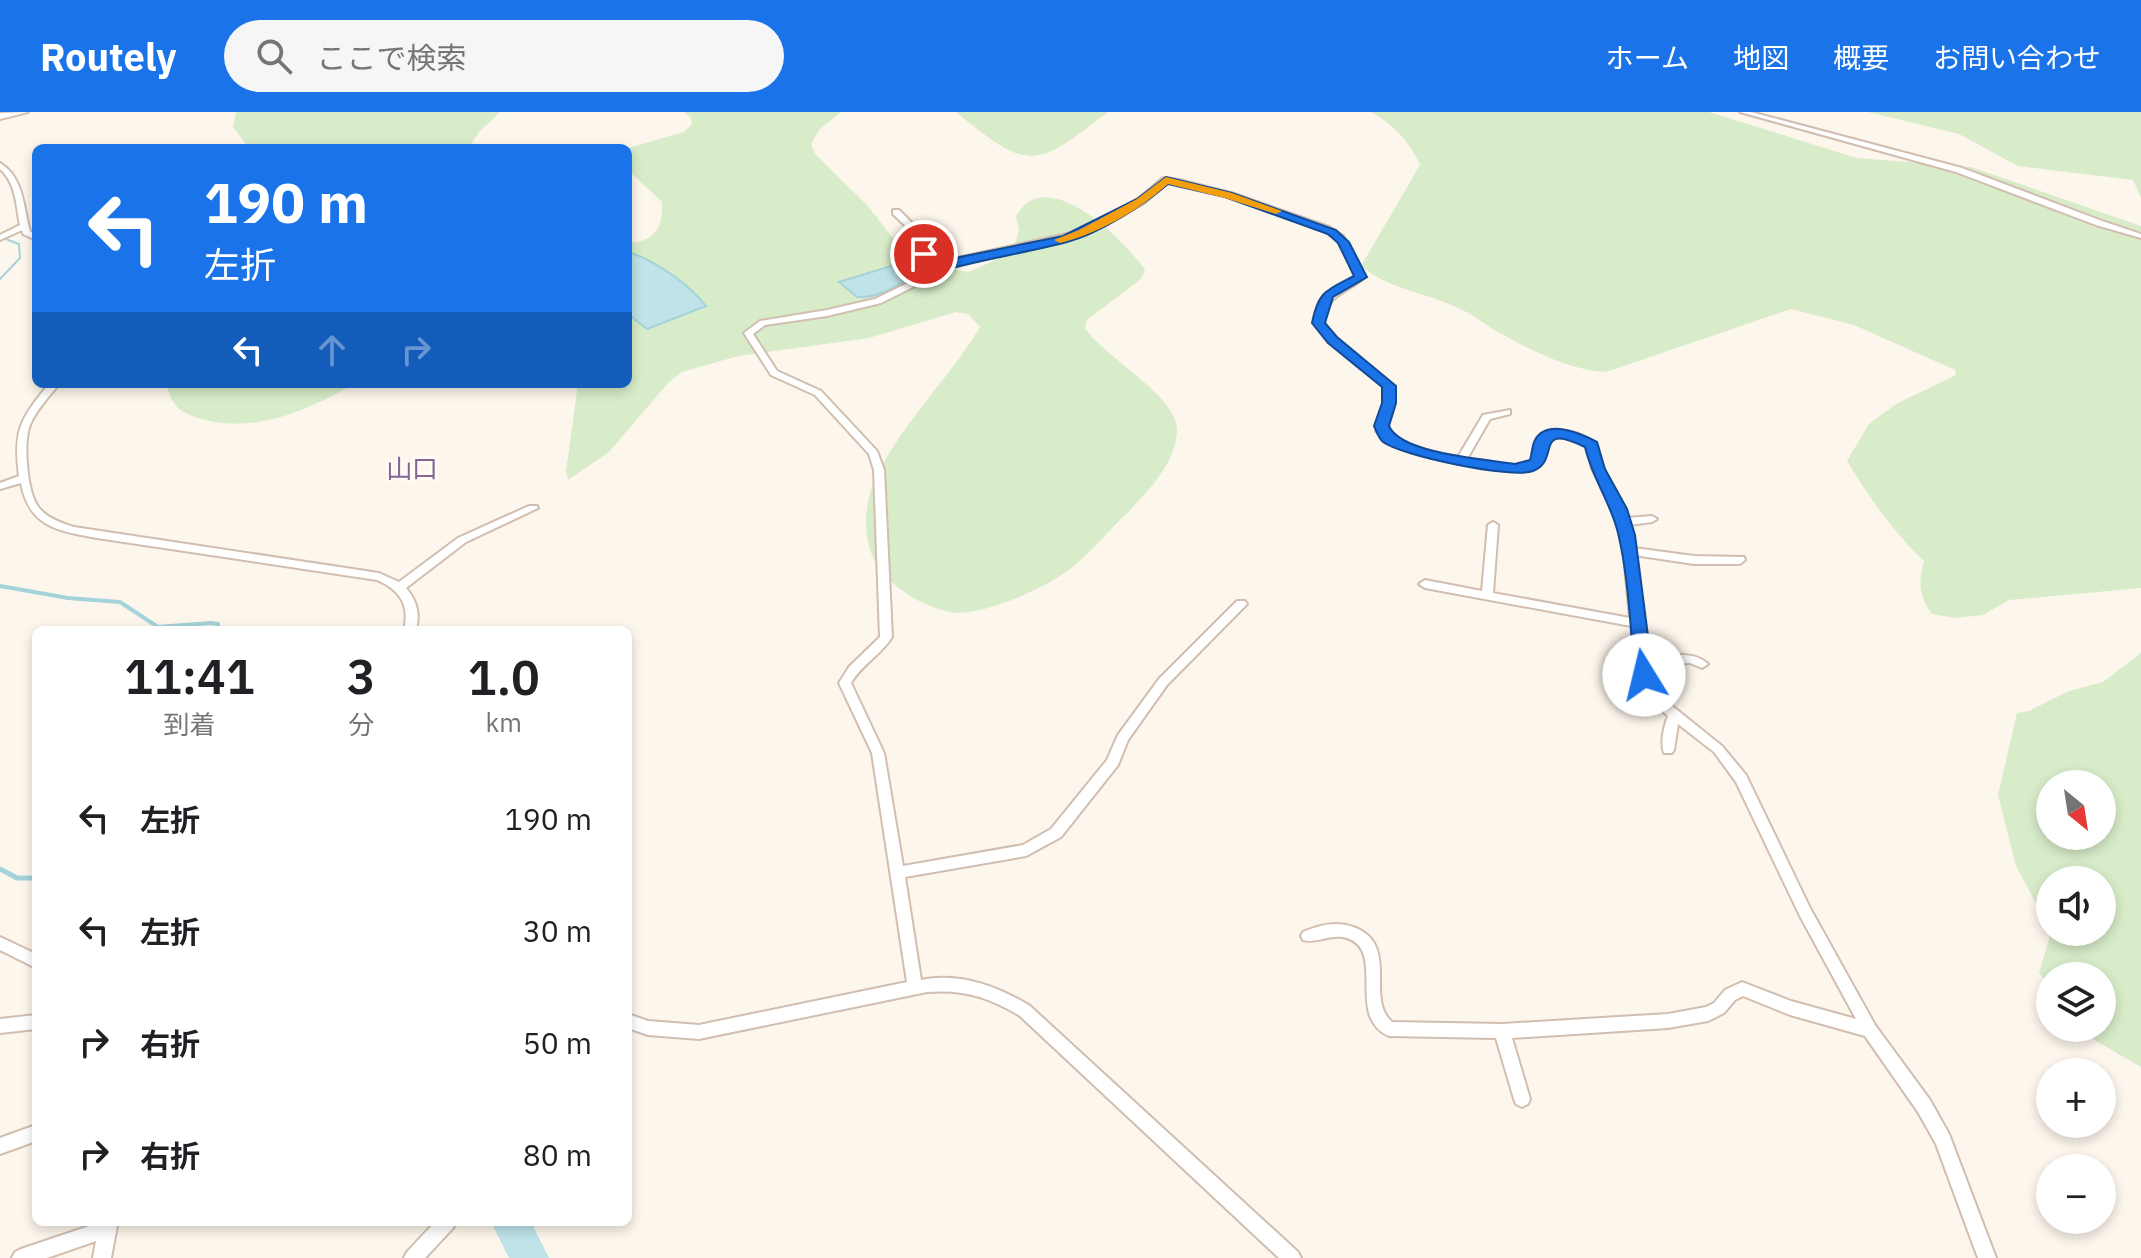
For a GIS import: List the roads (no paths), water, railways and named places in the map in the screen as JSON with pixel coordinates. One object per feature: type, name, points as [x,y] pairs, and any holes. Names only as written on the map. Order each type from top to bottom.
[{"type":"main road","points":[[0,116],[24,112]]},
{"type":"street","points":[[1743,112],[1959,170],[2141,236]]},
{"type":"street","points":[[0,165],[15,182],[24,226],[32,236]]},
{"type":"street","points":[[915,988],[878,753],[845,683],[852,670],[886,637],[878,462],[860,435],[822,396],[774,373],[748,333],[763,323],[878,301],[960,260],[1083,233],[1141,201],[1166,180],[1228,195],[1316,225],[1340,238],[1361,277],[1328,295],[1322,304],[1319,323],[1332,340],[1389,386],[1383,434],[1410,451],[1522,469],[1537,462],[1542,440],[1550,435],[1562,433],[1579,437],[1592,445],[1597,469],[1623,522],[1636,623],[1652,693],[1718,749],[1741,779],[1805,912],[1870,1030],[1924,1106],[1943,1140],[1987,1258]]},
{"type":"street","points":[[896,212],[918,234],[918,249],[941,268]]},
{"type":"street","points":[[0,238],[24,226]]},
{"type":"street","points":[[51,388],[33,409],[19,440],[34,509],[55,523],[74,530],[384,578],[409,597],[414,611],[411,626]]},
{"type":"street","points":[[1462,459],[1486,417],[1507,412]]},
{"type":"street","points":[[0,486],[25,478]]},
{"type":"street","points":[[399,587],[450,547],[533,508]]},
{"type":"street","points":[[1623,522],[1652,519]]},
{"type":"street","points":[[1487,595],[1493,525]]},
{"type":"street","points":[[1628,551],[1694,560],[1740,560]]},
{"type":"street","points":[[1425,584],[1636,623]]},
{"type":"street","points":[[897,873],[1026,850],[1056,833],[1113,762],[1122,738],[1163,682],[1241,604]]},
{"type":"street","points":[[1643,662],[1692,659],[1702,664]]},
{"type":"street","points":[[1668,750],[1675,715]]},
{"type":"street","points":[[1308,936],[1334,928],[1348,932],[1363,942],[1371,953],[1375,1014],[1389,1029],[1502,1031],[1697,1017],[1719,1008],[1730,995],[1742,989],[1822,1018],[1870,1030]]},
{"type":"street","points":[[0,943],[32,959]]},
{"type":"street","points":[[632,1024],[668,1031],[699,1032],[915,988],[947,983],[981,987],[1025,1011],[1292,1258]]},
{"type":"street","points":[[0,1026],[32,1022]]},
{"type":"street","points":[[1502,1031],[1522,1099]]},
{"type":"street","points":[[0,1146],[32,1134]]},
{"type":"street","points":[[21,1258],[56,1252],[108,1226]]},
{"type":"street","points":[[102,1258],[108,1226]]},
{"type":"street","points":[[413,1258],[443,1226]]},
{"type":"water","points":[[632,254],[671,274],[706,306],[647,329],[632,317]]},
{"type":"water","points":[[901,263],[916,263],[919,267],[899,284],[875,295],[857,297],[839,282]]},
{"type":"waterway","points":[[0,237],[19,244],[20,258],[0,279]]},
{"type":"waterway","points":[[0,586],[68,598],[120,602],[156,626]]},
{"type":"waterway","points":[[171,626],[211,623],[218,626]]},
{"type":"waterway","points":[[0,869],[17,878],[32,878]]},
{"type":"waterway","points":[[512,1226],[530,1258]]},
{"type":"district","name":"山口","points":[[412,469]]}]
